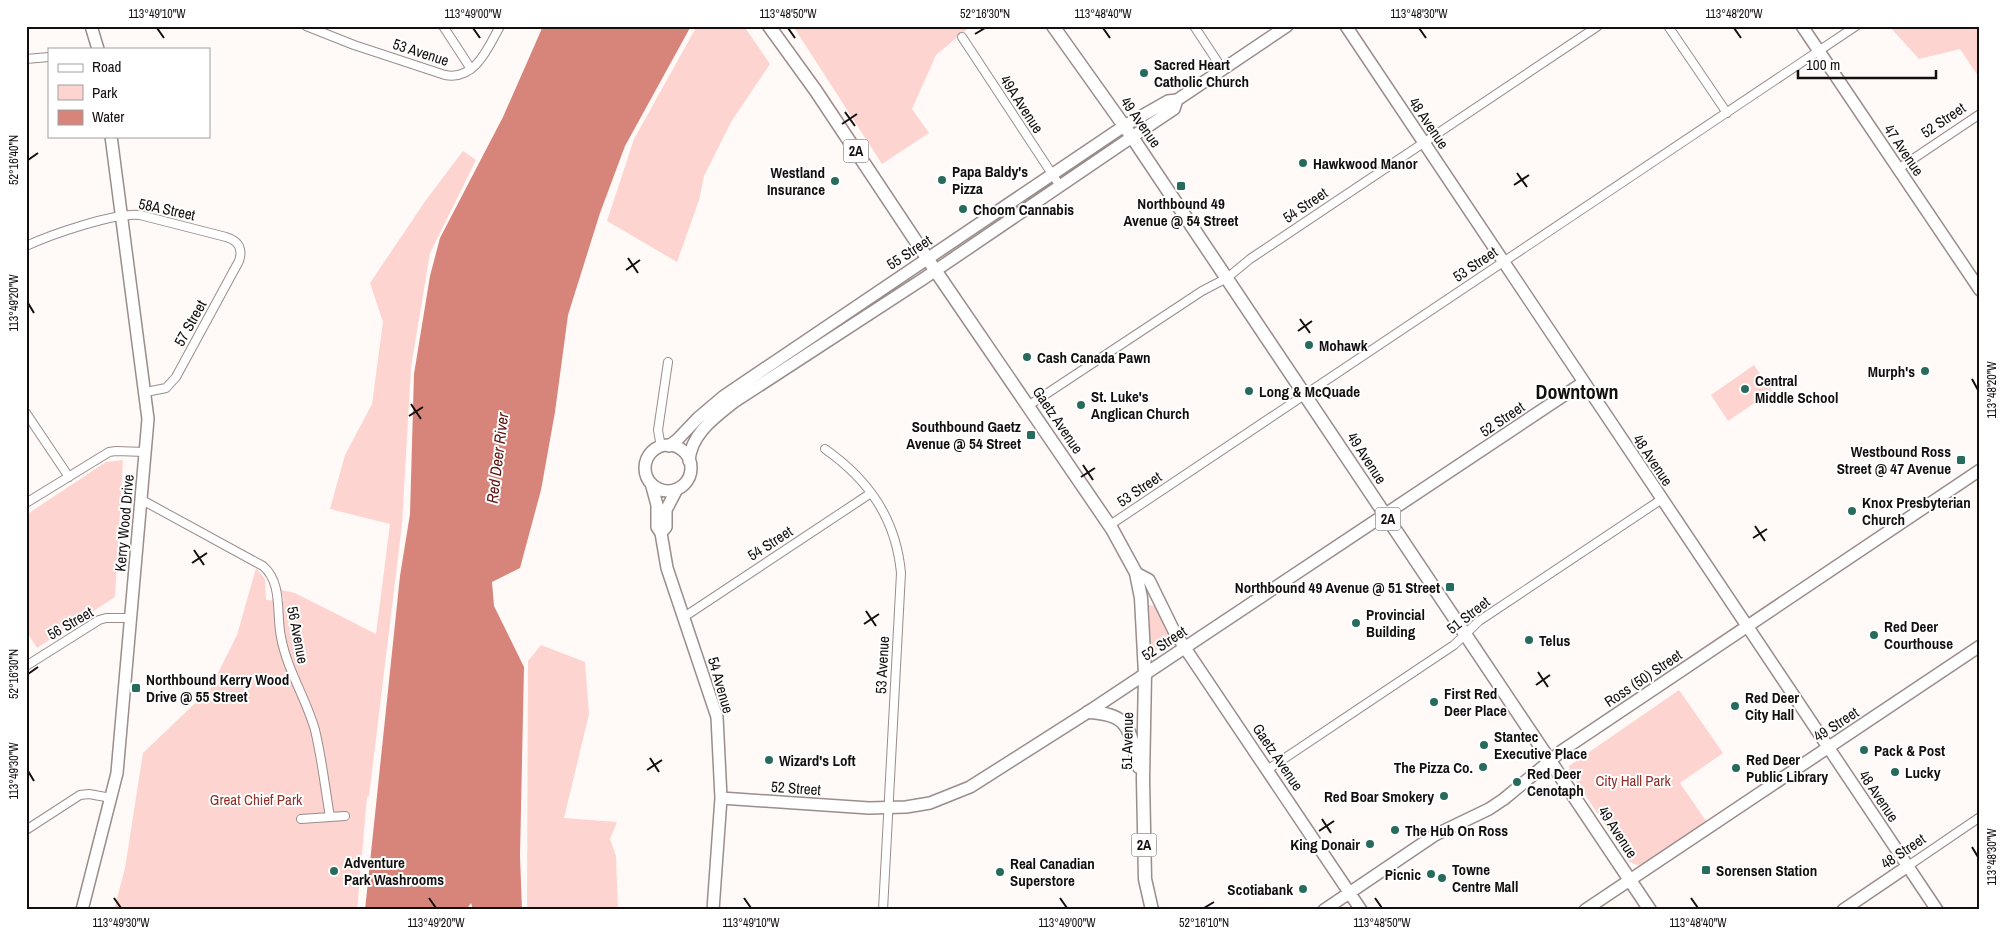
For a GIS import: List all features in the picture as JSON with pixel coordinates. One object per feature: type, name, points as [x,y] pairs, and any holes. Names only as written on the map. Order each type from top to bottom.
[{"type":"main road","name":"49 Avenue","points":[[1053,26],[1132,137],[1650,910]]},
{"type":"main road","name":"Gaetz Avenue","points":[[772,30],[816,91],[935,270],[1110,525],[1136,574]]},
{"type":"main road","name":"51 Avenue","points":[[1136,574],[1141,598],[1145,674],[1143,779],[1145,879],[1152,910]]},
{"type":"main road","points":[[1088,712],[1111,714],[1123,722],[1143,779]]},
{"type":"street","points":[[91,26],[97,47]]},
{"type":"street","points":[[97,47],[101,26]]},
{"type":"street","name":"53 Avenue","points":[[306,26],[354,45],[445,75],[454,76],[471,69]]},
{"type":"street","points":[[443,26],[471,69],[482,57],[500,26]]},
{"type":"street","points":[[1194,26],[1223,70]]},
{"type":"street","name":"55 Street","points":[[665,446],[677,440],[698,418],[724,396],[927,258],[1124,126],[1168,101],[1177,100],[1287,26]]},
{"type":"street","name":"48 Avenue","points":[[1346,26],[1937,910]]},
{"type":"street","name":"54 Street","points":[[1028,406],[1194,296],[1227,278],[1250,259],[1598,26]]},
{"type":"street","points":[[1668,26],[1727,113]]},
{"type":"street","name":"47 Avenue","points":[[1802,26],[1980,290]]},
{"type":"street","name":"53 Street","points":[[1110,525],[1856,26]]},
{"type":"street","name":"49A Avenue","points":[[962,37],[1060,186]]},
{"type":"street","points":[[26,59],[48,58]]},
{"type":"street","name":"55 Street","points":[[689,461],[694,441],[721,412],[1174,109],[1177,100]]},
{"type":"street","name":"52 Street","points":[[1898,169],[1979,115]]},
{"type":"street","name":"Kerry Wood Drive","points":[[82,910],[117,772],[148,419],[146,392],[111,138]]},
{"type":"street","name":"58A Street","points":[[26,246],[122,215],[140,215],[226,237],[235,241],[241,248]]},
{"type":"street","name":"57 Street","points":[[146,392],[166,388],[176,377],[236,267],[241,256],[241,248]]},
{"type":"street","points":[[665,446],[658,430],[668,362]]},
{"type":"street","name":"52 Street","points":[[721,798],[888,808],[930,803],[964,790],[1088,712],[1584,382]]},
{"type":"street","points":[[26,413],[69,477]]},
{"type":"street","points":[[665,446],[681,450],[689,461],[690,474],[683,486],[677,489],[663,491],[651,484],[646,475],[646,461],[655,450],[665,446]]},
{"type":"street","name":"53 Avenue","points":[[825,449],[846,465],[871,493],[885,514],[898,549],[900,573],[883,910]]},
{"type":"street","points":[[26,504],[113,451],[145,452]]},
{"type":"street","name":"Ross (50) Street","points":[[1324,910],[1435,836],[1489,809],[1511,794],[1564,750],[1980,470]]},
{"type":"street","name":"54 Avenue","points":[[651,484],[657,505],[657,528],[661,533],[667,568],[717,718],[721,798],[713,910]]},
{"type":"street","name":"54 Avenue","points":[[661,533],[666,526],[666,510],[677,489]]},
{"type":"street","name":"54 Street","points":[[684,616],[871,493]]},
{"type":"street","name":"51 Street","points":[[1266,770],[1454,645],[1479,621],[1662,499]]},
{"type":"street","name":"56 Avenue","points":[[142,500],[263,566],[273,576],[276,582],[279,622],[284,650],[290,672],[314,730],[330,817]]},
{"type":"street","name":"Gaetz Avenue","points":[[1136,574],[1149,580],[1184,648],[1361,910]]},
{"type":"street","name":"56 Street","points":[[26,666],[99,620],[106,618],[131,618]]},
{"type":"street","name":"49 Street","points":[[1585,910],[1980,646]]},
{"type":"street","points":[[26,830],[80,795],[89,794],[111,798]]},
{"type":"street","points":[[301,819],[345,816]]},
{"type":"street","name":"48 Street","points":[[1844,910],[1980,817]]},
{"type":"green space","points":[[697,26],[744,26],[770,64],[731,122],[704,176],[699,200],[677,262],[607,221],[634,139]]},
{"type":"green space","points":[[793,26],[971,26],[936,55],[912,109],[929,133],[882,164]]},
{"type":"green space","points":[[1889,26],[1980,26],[1980,79],[1960,49],[1919,59]]},
{"type":"green space","name":"Great Chief Park","points":[[463,151],[476,160],[430,253],[411,367],[402,524],[369,796],[367,797],[357,910],[114,910],[125,868],[143,753],[210,689],[237,635],[256,568],[265,579],[266,600],[284,601],[281,590],[295,593],[376,634],[390,524],[330,509],[345,455],[372,404],[383,322],[370,283],[426,200]]},
{"type":"green space","points":[[1754,365],[1772,391],[1728,421],[1711,395]]},
{"type":"green space","points":[[123,460],[115,597],[37,648],[26,631],[26,515],[106,462]]},
{"type":"green space","points":[[1149,605],[1156,606],[1171,641],[1151,654]]},
{"type":"green space","points":[[541,645],[585,662],[589,714],[564,818],[617,822],[610,839],[616,856],[618,910],[527,910],[528,661]]},
{"type":"green space","name":"City Hall Park","points":[[1679,690],[1723,753],[1680,783],[1706,821],[1647,862],[1636,865],[1629,861],[1570,772],[1569,766]]},
{"type":"water","name":"Red Deer River","points":[[543,26],[691,26],[625,146],[600,213],[568,315],[555,412],[541,490],[520,568],[492,582],[494,606],[524,667],[520,856],[522,910],[473,910],[471,903],[466,910],[365,910],[400,576],[410,514],[414,374],[430,276],[440,238],[503,117]]},
{"type":"place","name":"Sacred Heart Catholic Church","points":[[1144,73]]},
{"type":"place","name":"Hawkwood Manor","points":[[1303,163]]},
{"type":"place","name":"Papa Baldy's Pizza","points":[[942,180]]},
{"type":"place","name":"Westland Insurance","points":[[835,181]]},
{"type":"place","name":"Northbound 49 Avenue @ 54 Street","points":[[1181,186]]},
{"type":"place","name":"Choom Cannabis","points":[[963,209]]},
{"type":"place","name":"Mohawk","points":[[1309,345]]},
{"type":"place","name":"Cash Canada Pawn","points":[[1027,357]]},
{"type":"place","name":"Murph's","points":[[1925,371]]},
{"type":"place","name":"Central Middle School","points":[[1745,389]]},
{"type":"place","name":"Long & McQuade","points":[[1249,391]]},
{"type":"place","name":"St. Luke's Anglican Church","points":[[1081,405]]},
{"type":"place","name":"Southbound Gaetz Avenue @ 54 Street","points":[[1031,435]]},
{"type":"place","name":"Westbound Ross Street @ 47 Avenue","points":[[1961,460]]},
{"type":"place","name":"Knox Presbyterian Church","points":[[1852,511]]},
{"type":"place","name":"Northbound 49 Avenue @ 51 Street","points":[[1450,587]]},
{"type":"place","name":"Provincial Building","points":[[1356,623]]},
{"type":"place","name":"Red Deer Courthouse","points":[[1874,635]]},
{"type":"place","name":"Telus","points":[[1529,640]]},
{"type":"place","name":"Northbound Kerry Wood Drive @ 55 Street","points":[[136,688]]},
{"type":"place","name":"First Red Deer Place","points":[[1434,702]]},
{"type":"place","name":"Red Deer City Hall","points":[[1735,706]]},
{"type":"place","name":"Stantec Executive Place","points":[[1484,745]]},
{"type":"place","name":"Pack & Post","points":[[1864,750]]},
{"type":"place","name":"Wizard's Loft","points":[[769,760]]},
{"type":"place","name":"The Pizza Co.","points":[[1483,767]]},
{"type":"place","name":"Red Deer Public Library","points":[[1736,768]]},
{"type":"place","name":"Lucky","points":[[1895,772]]},
{"type":"place","name":"Red Deer Cenotaph","points":[[1517,782]]},
{"type":"place","name":"Red Boar Smokery","points":[[1444,796]]},
{"type":"place","name":"The Hub On Ross","points":[[1395,830]]},
{"type":"place","name":"King Donair","points":[[1370,844]]},
{"type":"place","name":"Sorensen Station","points":[[1706,870]]},
{"type":"place","name":"Adventure Park Washrooms","points":[[334,871]]},
{"type":"place","name":"Real Canadian Superstore","points":[[1000,872]]},
{"type":"place","name":"Picnic","points":[[1431,874]]},
{"type":"place","name":"Towne Centre Mall","points":[[1442,878]]},
{"type":"place","name":"Scotiabank","points":[[1303,889]]},
{"type":"district","name":"Downtown","points":[[1577,391]]}]
